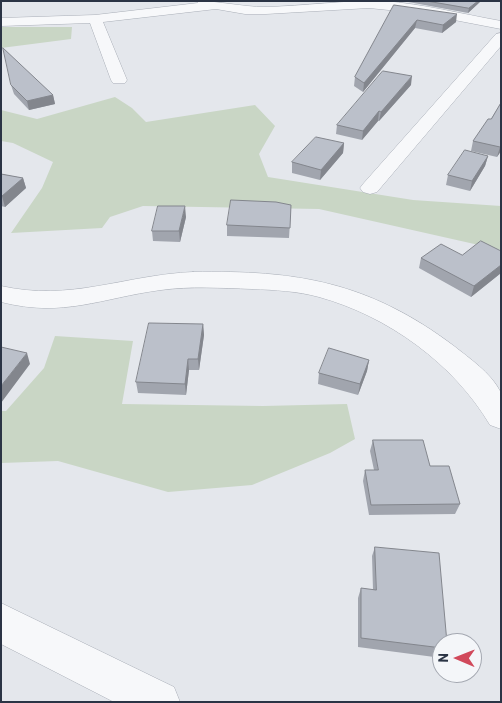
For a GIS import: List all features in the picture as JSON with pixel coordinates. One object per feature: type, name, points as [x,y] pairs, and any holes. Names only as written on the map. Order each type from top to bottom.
[{"type":"street","points":[[203,1],[244,10],[279,11],[369,4],[501,25]]},
{"type":"street","points":[[1,22],[95,19],[216,5]]},
{"type":"street","points":[[95,19],[119,80]]},
{"type":"street","points":[[370,188],[501,37]]},
{"type":"street","points":[[1,294],[24,299],[50,301],[176,281],[204,280],[286,283],[314,288],[345,296],[373,307],[409,327],[464,368],[487,394],[501,417]]},
{"type":"street","points":[[1,623],[159,702]]},
{"type":"green space","points":[[1,27],[72,27],[71,39],[1,48]]},
{"type":"green space","points":[[115,97],[132,108],[146,122],[255,105],[275,126],[259,154],[268,177],[413,200],[501,206],[501,250],[319,209],[143,206],[110,217],[102,228],[11,233],[42,188],[53,162],[13,143],[1,141],[1,110],[37,119]]},
{"type":"green space","points":[[55,336],[133,341],[122,404],[263,406],[347,404],[355,439],[330,453],[252,485],[168,492],[58,461],[1,463],[1,411],[6,411],[44,368]]},
{"type":"building","points":[[427,1],[478,1],[469,8]]},
{"type":"building","points":[[394,5],[457,14],[443,25],[417,20],[364,83],[355,77]]},
{"type":"building","points":[[3,48],[53,95],[27,101],[11,85]]},
{"type":"building","points":[[383,71],[412,76],[363,131],[337,125]]},
{"type":"building","points":[[501,103],[501,146],[473,141],[488,119],[491,119]]},
{"type":"building","points":[[316,137],[344,143],[321,170],[292,162]]},
{"type":"building","points":[[465,150],[488,156],[472,181],[448,175]]},
{"type":"building","points":[[1,174],[23,178],[1,196]]},
{"type":"building","points":[[231,200],[276,202],[291,205],[290,228],[227,225]]},
{"type":"building","points":[[158,206],[185,206],[179,231],[152,231]]},
{"type":"building","points":[[481,241],[501,251],[501,265],[474,286],[421,258],[441,244],[462,255]]},
{"type":"building","points":[[149,323],[203,324],[198,359],[188,359],[185,384],[136,382]]},
{"type":"building","points":[[1,347],[27,353],[1,386]]},
{"type":"building","points":[[329,348],[369,360],[360,384],[319,373]]},
{"type":"building","points":[[373,440],[423,440],[430,466],[449,466],[460,504],[371,505],[365,470],[378,470]]},
{"type":"building","points":[[375,547],[439,553],[446,633],[432,633],[432,647],[361,638],[361,588],[376,590]]}]
